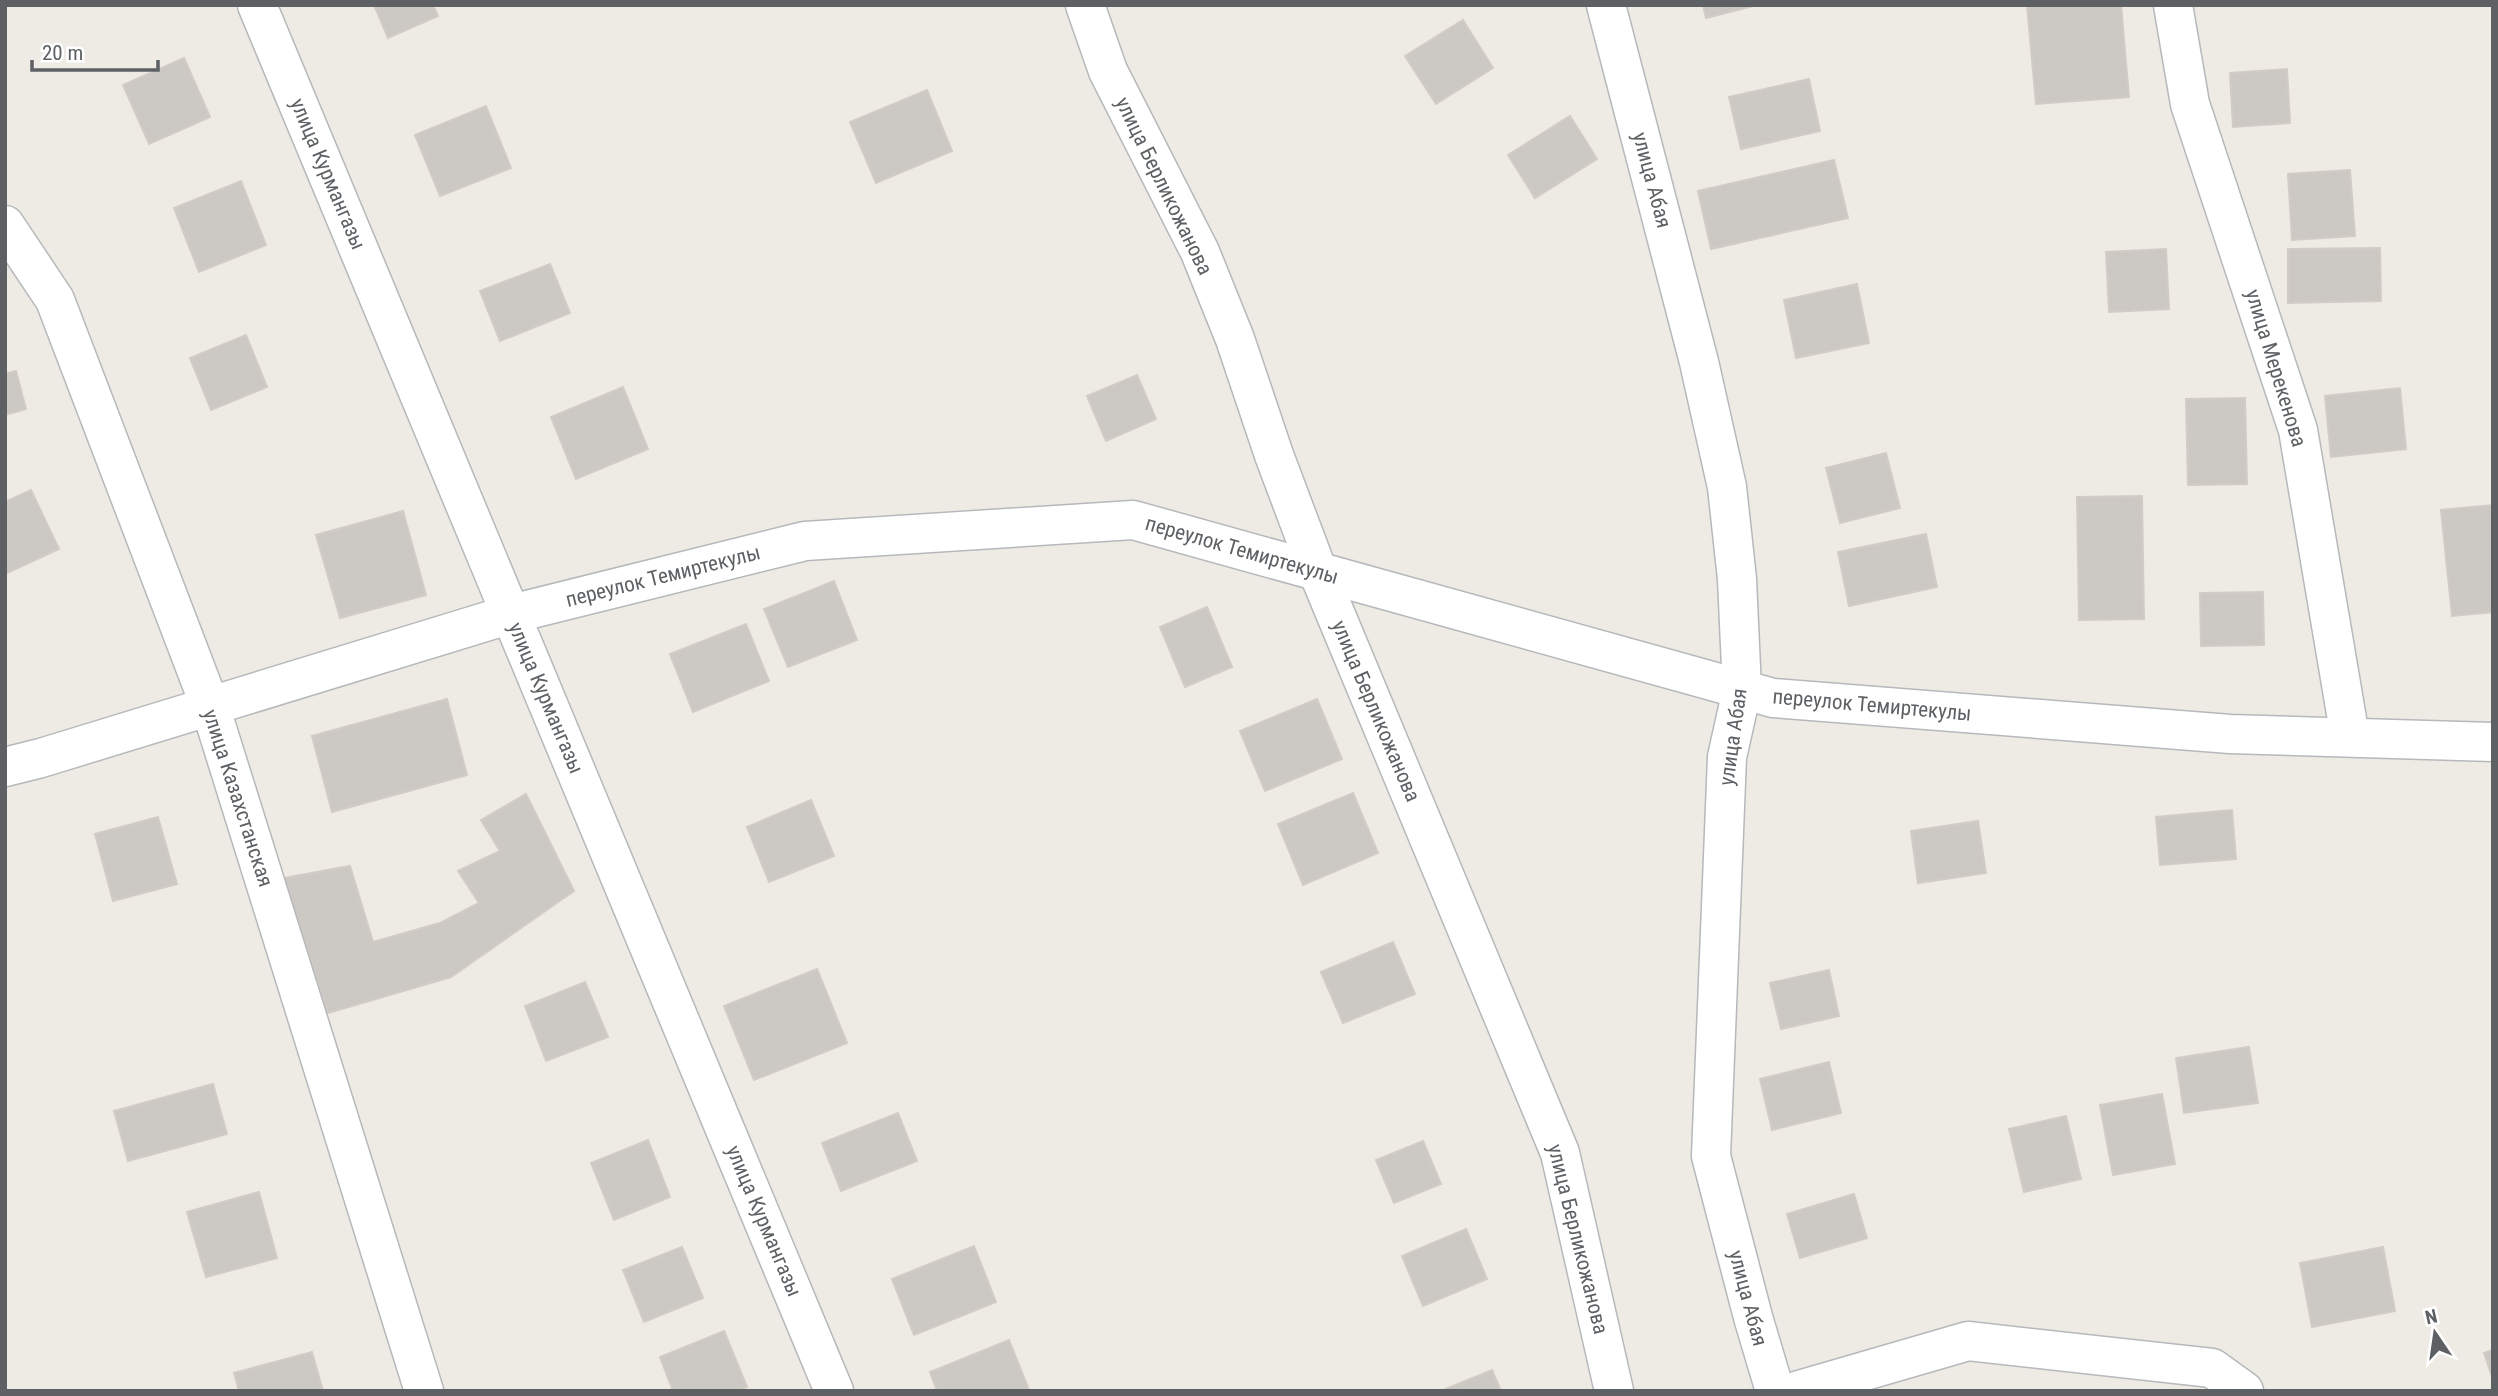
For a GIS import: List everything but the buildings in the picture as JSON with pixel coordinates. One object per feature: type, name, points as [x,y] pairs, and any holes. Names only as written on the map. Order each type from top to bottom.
[{"type":"street","name":"улица Курмангазы","points":[[257,5],[834,1391]]},
{"type":"street","name":"улица Берликожанова","points":[[1085,5],[1108,71],[1200,252],[1235,339],[1274,455],[1318,572],[1560,1153],[1614,1391]]},
{"type":"street","name":"улица Абая","points":[[1606,5],[1699,362],[1727,487],[1737,579],[1742,690],[1727,757],[1710,1156],[1775,1391]]},
{"type":"street","name":"улица Мерекенова","points":[[2173,5],[2190,104],[2298,430],[2350,737]]},
{"type":"street","name":"улица Казахстанская","points":[[5,225],[55,300],[209,706],[424,1391]]},
{"type":"street","name":"переулок Темиртекулы","points":[[5,767],[511,614],[805,541],[1133,520],[1773,698],[2230,734],[2493,742]]},
{"type":"street","points":[[1796,1391],[1968,1341],[2212,1368],[2244,1391]]}]
